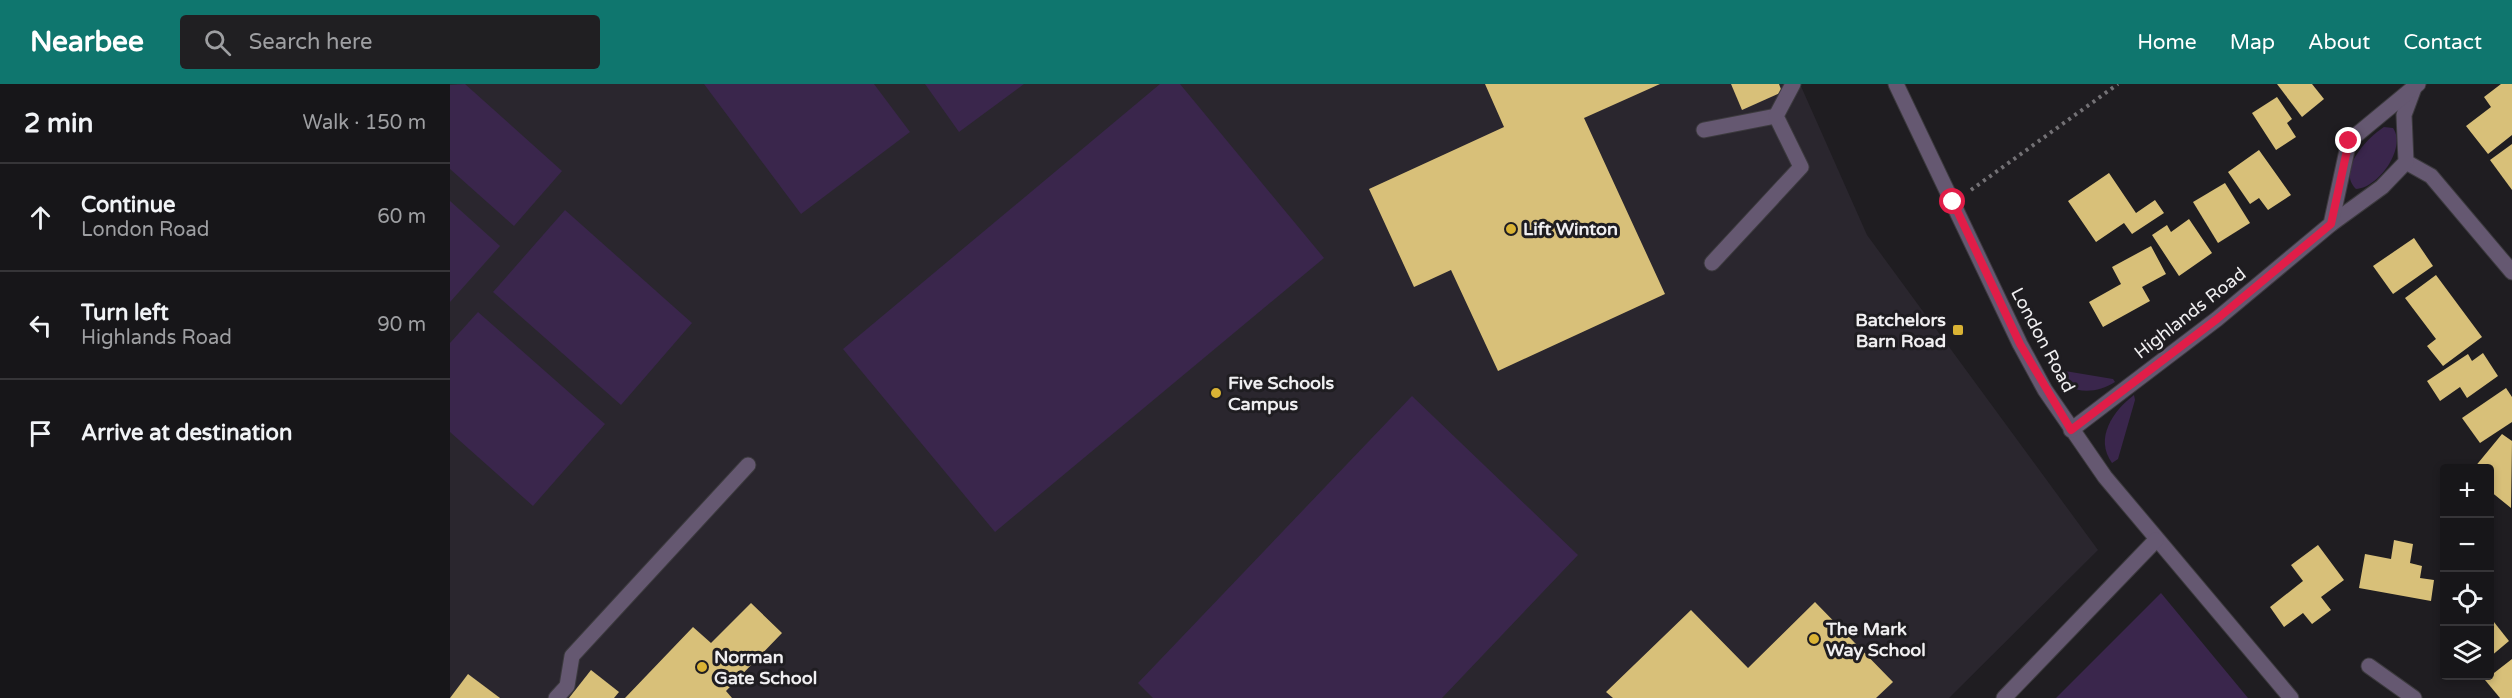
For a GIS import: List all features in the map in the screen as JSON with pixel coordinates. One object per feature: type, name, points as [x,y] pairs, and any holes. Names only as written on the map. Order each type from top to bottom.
[{"type":"street","points":[[1776,116],[1793,84]]},
{"type":"street","name":"London Road","points":[[1896,84],[2020,344],[2071,430],[2105,477],[2156,540],[2291,698]]},
{"type":"street","points":[[2416,86],[2404,116],[2406,162],[2431,176],[2512,272]]},
{"type":"street","points":[[2331,224],[2349,141],[2416,86]]},
{"type":"street","points":[[1704,130],[1776,116]]},
{"type":"street","points":[[1712,263],[1802,167],[1776,116]]},
{"type":"street","name":"Highlands Road","points":[[2071,430],[2217,319],[2331,224],[2382,188],[2406,162]]},
{"type":"street","points":[[556,698],[567,686],[573,656],[748,465]]},
{"type":"street","points":[[2004,698],[2156,540]]},
{"type":"street","points":[[2369,666],[2404,695]]},
{"type":"path","points":[[1953,202],[2118,84]]},
{"type":"shaded area","name":"Five Schools Campus","points":[[450,84],[1800,84],[1867,235],[2098,550],[1949,698],[450,698]]},
{"type":"shaded area","points":[[465,84],[562,171],[514,226],[450,169],[450,85]]},
{"type":"shaded area","points":[[704,84],[874,84],[910,132],[801,214]]},
{"type":"shaded area","points":[[925,84],[1024,84],[959,132]]},
{"type":"shaded area","points":[[1160,84],[1180,84],[1324,258],[995,532],[843,349]]},
{"type":"shaded area","points":[[2384,127],[2393,128],[2396,136],[2393,156],[2381,175],[2373,182],[2356,189],[2351,181],[2352,164],[2363,146]]},
{"type":"shaded area","points":[[450,201],[500,246],[450,302]]},
{"type":"shaded area","points":[[565,210],[692,323],[621,405],[493,292]]},
{"type":"shaded area","points":[[478,312],[605,424],[533,506],[450,432],[450,343]]},
{"type":"shaded area","points":[[2051,370],[2113,379],[2115,382],[2098,389],[2080,390],[2064,384]]},
{"type":"shaded area","points":[[2134,395],[2135,400],[2118,459],[2112,463],[2105,444],[2108,426],[2119,409]]},
{"type":"shaded area","points":[[1412,396],[1578,555],[1442,698],[1153,698],[1138,683]]},
{"type":"shaded area","points":[[2161,593],[2248,698],[2056,698]]},
{"type":"building","name":"Lift Winton","points":[[1485,84],[1660,84],[1584,118],[1665,294],[1498,371],[1451,270],[1414,287],[1369,189],[1504,127]]},
{"type":"building","points":[[1731,84],[1779,84],[1782,92],[1742,110]]},
{"type":"building","points":[[2277,84],[2312,84],[2324,99],[2302,117]]},
{"type":"building","points":[[2501,84],[2512,84],[2512,135],[2488,154],[2466,126],[2491,107],[2484,97]]},
{"type":"building","points":[[2277,97],[2292,119],[2287,123],[2296,137],[2276,150],[2252,113]]},
{"type":"building","points":[[2512,144],[2512,190],[2490,160]]},
{"type":"building","points":[[2259,150],[2291,195],[2268,210],[2259,198],[2250,204],[2228,172]]},
{"type":"building","points":[[2109,173],[2136,213],[2155,200],[2164,213],[2132,234],[2124,223],[2096,242],[2068,201]]},
{"type":"building","points":[[2225,183],[2250,223],[2218,243],[2193,202]]},
{"type":"building","points":[[2189,219],[2212,253],[2179,276],[2152,235],[2167,225],[2171,232]]},
{"type":"building","points":[[2414,238],[2433,266],[2393,294],[2373,266]]},
{"type":"building","points":[[2151,246],[2166,274],[2142,287],[2150,301],[2103,327],[2089,302],[2121,284],[2112,267]]},
{"type":"building","points":[[2436,275],[2482,337],[2443,366],[2427,346],[2436,339],[2405,298]]},
{"type":"building","points":[[2483,353],[2498,376],[2467,398],[2460,387],[2440,401],[2427,381],[2468,354],[2472,361]]},
{"type":"building","points":[[2506,388],[2512,397],[2512,422],[2480,443],[2462,418]]},
{"type":"building","points":[[2502,434],[2512,441],[2511,508],[2494,494],[2494,464],[2477,464]]},
{"type":"building","points":[[2394,540],[2413,544],[2410,563],[2422,566],[2420,578],[2434,580],[2431,601],[2359,588],[2365,554],[2391,559]]},
{"type":"building","points":[[2318,545],[2344,580],[2321,597],[2331,610],[2312,624],[2303,613],[2284,627],[2270,607],[2303,581],[2291,565]]},
{"type":"building","name":"The Mark Way School","points":[[1815,602],[1893,682],[1876,698],[1613,698],[1606,692],[1691,610],[1748,668]]},
{"type":"building","name":"Norman Gate School","points":[[751,603],[782,633],[726,691],[732,698],[625,698],[693,627],[711,643]]},
{"type":"building","points":[[2494,622],[2509,641],[2494,654]]},
{"type":"building","points":[[2512,659],[2512,698],[2500,698],[2485,680],[2494,680],[2494,673]]},
{"type":"building","points":[[591,670],[619,692],[614,698],[569,698]]},
{"type":"building","points":[[468,674],[500,698],[450,698]]},
{"type":"place","name":"Lift Winton","points":[[1511,229]]},
{"type":"place","name":"Batchelors Barn Road","points":[[1958,330]]},
{"type":"place","name":"Five Schools Campus","points":[[1216,393]]},
{"type":"place","name":"The Mark Way School","points":[[1814,639]]},
{"type":"place","name":"Norman Gate School","points":[[702,667]]},
{"type":"route","points":[[1953,202],[2020,344],[2045,390],[2071,430],[2217,319],[2331,224],[2349,141]]}]
